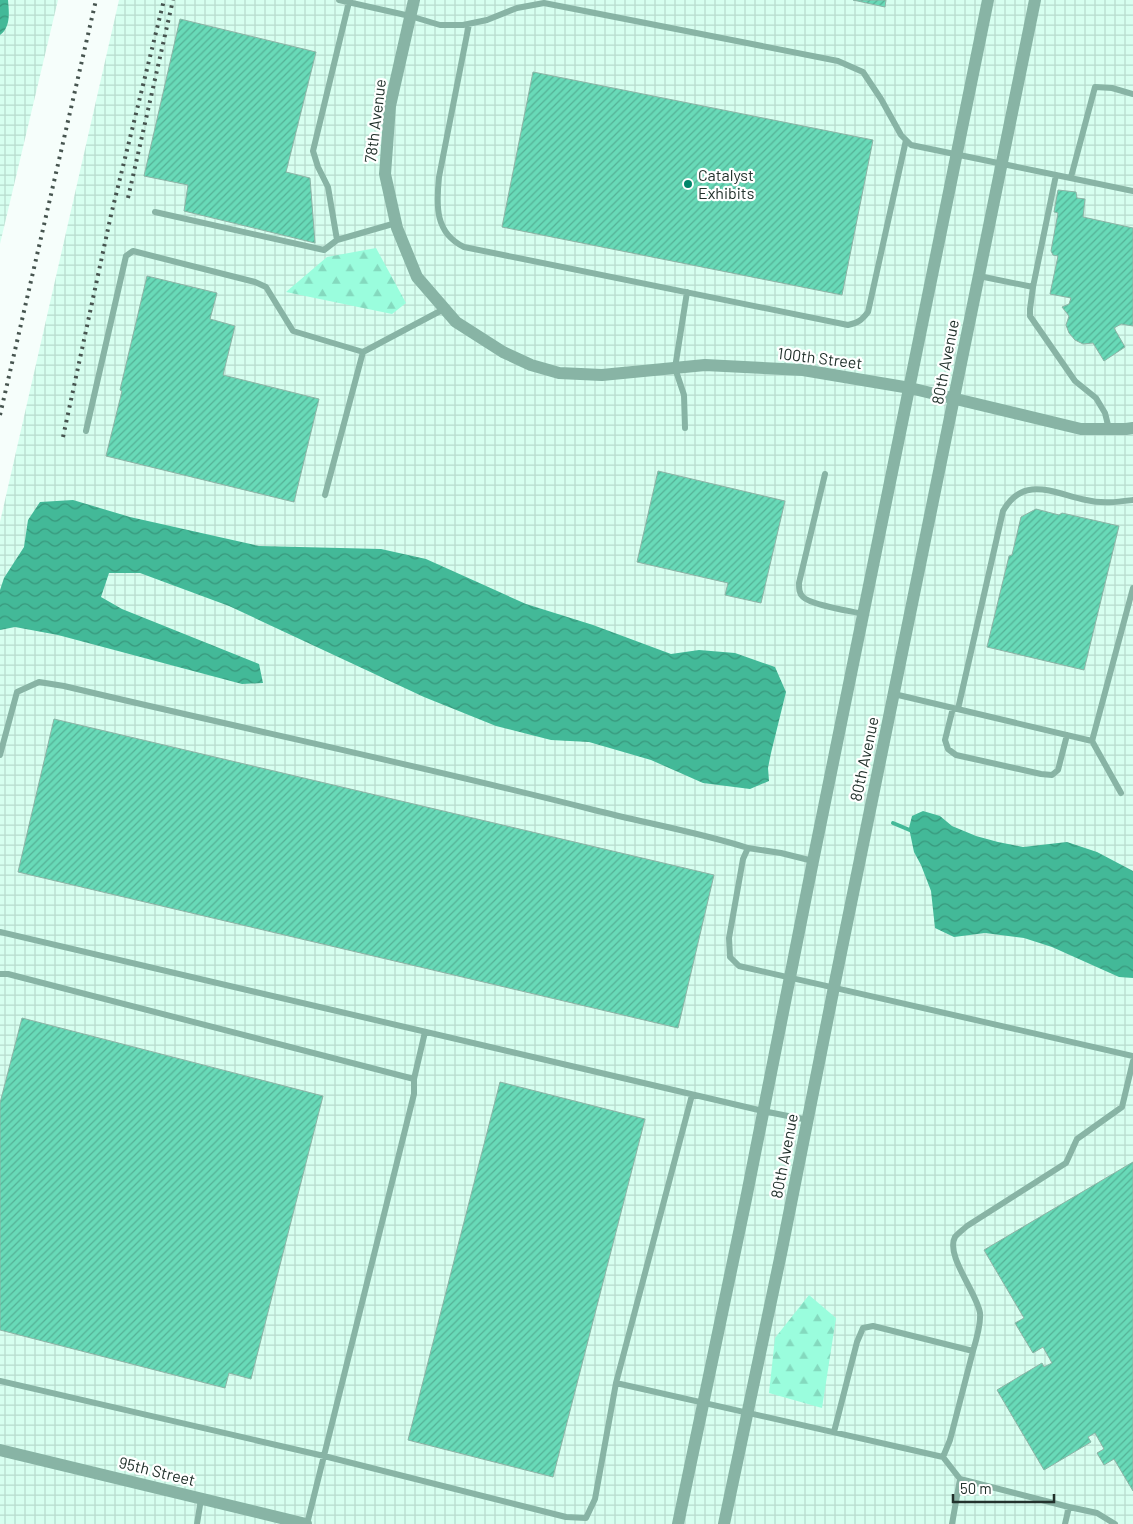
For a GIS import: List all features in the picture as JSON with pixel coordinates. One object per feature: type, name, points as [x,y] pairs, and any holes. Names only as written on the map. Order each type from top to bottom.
[{"type":"street","name":"78th Avenue","points":[[414,0],[390,106],[385,174],[396,223],[417,277],[456,322],[503,352]]},
{"type":"street","name":"80th Avenue","points":[[678,1524],[988,0]]},
{"type":"street","name":"80th Avenue","points":[[724,1524],[808,1120],[1035,0]]},
{"type":"street","name":"100th Street","points":[[503,352],[531,365],[559,373],[602,375],[704,365],[803,370],[910,388],[1081,429],[1133,428]]},
{"type":"street","name":"95th Street","points":[[0,1450],[306,1524]]},
{"type":"lane","points":[[339,0],[410,16],[440,25],[469,24],[487,20],[517,8],[544,3],[838,61],[862,72],[881,99],[901,135],[911,145],[1133,191]]},
{"type":"lane","points":[[337,240],[328,187],[313,151],[349,2]]},
{"type":"lane","points":[[469,24],[439,177],[437,199],[440,221],[447,235],[454,242],[464,247],[848,325],[858,323],[868,312],[906,140]]},
{"type":"lane","points":[[1071,177],[1095,87],[1112,88],[1133,94]]},
{"type":"lane","points":[[1056,175],[1033,287],[1030,316],[1075,381],[1096,398],[1105,413],[1109,429]]},
{"type":"lane","points":[[155,212],[324,250],[337,240],[396,223]]},
{"type":"lane","points":[[86,431],[126,256],[133,251],[255,282],[266,287],[292,331],[363,352],[444,309]]},
{"type":"lane","points":[[979,276],[1033,287]]},
{"type":"lane","points":[[685,428],[684,395],[675,368],[687,292]]},
{"type":"lane","points":[[325,495],[363,352]]},
{"type":"lane","points":[[825,474],[799,583],[799,591],[803,598],[812,602],[864,614]]},
{"type":"lane","points":[[1067,735],[1058,770],[1052,775],[956,755],[948,749],[945,740],[956,708],[1003,511],[1009,501],[1020,492],[1032,488],[1107,503],[1133,500]]},
{"type":"lane","points":[[1120,794],[1092,741],[1133,588]]},
{"type":"lane","points":[[0,755],[17,692],[39,682],[64,686],[500,786],[629,819],[719,839],[748,848],[780,853],[813,862]]},
{"type":"lane","points":[[894,694],[1092,741]]},
{"type":"lane","points":[[748,848],[743,859],[729,938],[730,957],[739,966],[1133,1056]]},
{"type":"lane","points":[[0,932],[692,1095],[808,1120]]},
{"type":"lane","points":[[0,974],[8,974],[414,1079]]},
{"type":"lane","points":[[306,1524],[414,1094],[414,1079],[425,1032]]},
{"type":"lane","points":[[943,1457],[950,1440],[977,1338],[980,1313],[955,1259],[953,1246],[956,1237],[967,1226],[1066,1163],[1077,1140],[1122,1107],[1133,1061]]},
{"type":"lane","points":[[0,1381],[324,1456],[566,1517],[586,1518],[595,1499],[616,1383],[692,1095]]},
{"type":"lane","points":[[834,1432],[857,1342],[863,1328],[873,1326],[973,1352]]},
{"type":"lane","points":[[616,1383],[943,1457],[960,1479],[1097,1513],[1116,1524]]},
{"type":"lane","points":[[952,1524],[960,1479]]},
{"type":"lane","points":[[197,1524],[201,1499]]},
{"type":"lane","points":[[1065,1524],[1069,1507]]},
{"type":"shaded area","points":[[0,0],[58,0],[0,244]]},
{"type":"shaded area","points":[[119,0],[1133,0],[1133,1524],[0,1524],[0,522]]},
{"type":"green space","points":[[376,248],[406,303],[392,314],[286,292],[327,257]]},
{"type":"green space","points":[[809,1295],[836,1318],[822,1408],[769,1393],[775,1338]]},
{"type":"water","points":[[0,0],[8,0],[9,14],[8,24],[0,35]]},
{"type":"water","points":[[73,500],[130,517],[259,546],[381,549],[426,559],[526,604],[593,625],[671,654],[699,650],[735,653],[775,667],[786,692],[768,768],[769,781],[750,789],[703,783],[651,760],[589,742],[551,740],[496,726],[424,697],[229,606],[140,573],[109,573],[101,597],[122,609],[259,664],[263,683],[242,684],[58,635],[15,627],[0,630],[0,590],[4,578],[24,547],[28,520],[40,502]]},
{"type":"water","points":[[923,811],[940,816],[952,826],[976,836],[998,842],[1023,847],[1067,842],[1097,852],[1133,871],[1133,978],[1119,977],[1052,947],[1024,938],[985,933],[954,937],[935,928],[931,891],[914,852],[909,828],[912,816]]},
{"type":"building","points":[[853,0],[886,0],[885,7]]},
{"type":"building","points":[[180,19],[316,52],[286,172],[310,178],[315,243],[184,211],[188,185],[144,176]]},
{"type":"building","name":"Catalyst Exhibits","points":[[533,72],[873,140],[842,295],[502,227]]},
{"type":"building","points":[[1058,190],[1076,192],[1077,198],[1085,199],[1083,217],[1133,228],[1133,326],[1121,324],[1114,328],[1125,347],[1104,361],[1093,343],[1083,344],[1075,340],[1069,333],[1066,325],[1069,316],[1062,307],[1069,304],[1071,298],[1050,294],[1058,256],[1053,255],[1051,251],[1058,213],[1054,212]]},
{"type":"building","points":[[147,276],[217,293],[210,319],[235,326],[223,375],[319,399],[294,502],[106,456]]},
{"type":"building","points":[[658,471],[785,501],[761,603],[725,595],[728,583],[637,562]]},
{"type":"building","points":[[1036,509],[1119,526],[1084,670],[987,647],[1009,556],[1012,555],[1021,517]]},
{"type":"building","points":[[54,719],[714,875],[678,1028],[18,872]]},
{"type":"building","points":[[22,1018],[323,1096],[251,1379],[229,1373],[225,1388],[0,1330],[0,1103]]},
{"type":"building","points":[[500,1082],[645,1119],[553,1477],[408,1440]]},
{"type":"building","points":[[1133,1162],[1133,1491],[1114,1459],[1104,1465],[1097,1453],[1104,1449],[1095,1433],[1088,1437],[1091,1442],[1044,1470],[997,1390],[1042,1363],[1044,1367],[1052,1363],[1043,1347],[1033,1353],[1015,1323],[1024,1318],[984,1250]]},
{"type":"waterway","points":[[893,823],[912,831]]},
{"type":"railway","points":[[0,415],[96,0]]},
{"type":"railway","points":[[63,437],[111,215],[164,0]]},
{"type":"railway","points":[[128,198],[173,0]]},
{"type":"place","name":"Catalyst Exhibits","points":[[688,184]]}]
